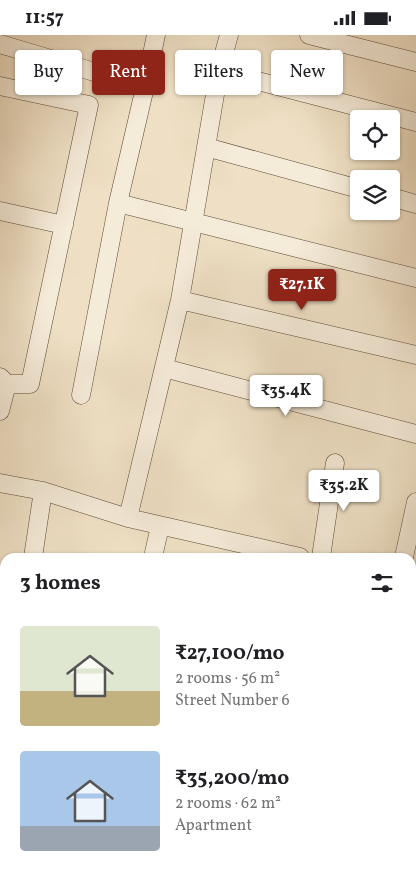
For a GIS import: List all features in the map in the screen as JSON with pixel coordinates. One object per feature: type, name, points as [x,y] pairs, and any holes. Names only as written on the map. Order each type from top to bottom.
[{"type":"street","points":[[153,50],[156,35]]},
{"type":"street","points":[[225,50],[229,35]]},
{"type":"street","points":[[310,35],[416,62]]},
{"type":"street","points":[[0,44],[92,71]]},
{"type":"street","points":[[261,82],[416,122]]},
{"type":"street","points":[[0,86],[88,105],[30,384],[4,380],[0,411]]},
{"type":"street","points":[[81,395],[118,203],[143,95]]},
{"type":"street","points":[[128,518],[180,300],[215,95]]},
{"type":"street","points":[[206,147],[350,187]]},
{"type":"street","points":[[400,200],[416,204]]},
{"type":"street","points":[[118,203],[416,278]]},
{"type":"street","points":[[0,211],[64,225]]},
{"type":"street","points":[[180,300],[416,355]]},
{"type":"street","points":[[164,368],[416,434]]},
{"type":"street","points":[[323,553],[335,463]]},
{"type":"street","points":[[0,483],[43,491],[128,518],[160,526],[282,553]]},
{"type":"street","points":[[34,553],[43,491]]},
{"type":"street","points":[[405,553],[416,505]]},
{"type":"street","points":[[154,553],[160,526]]}]
